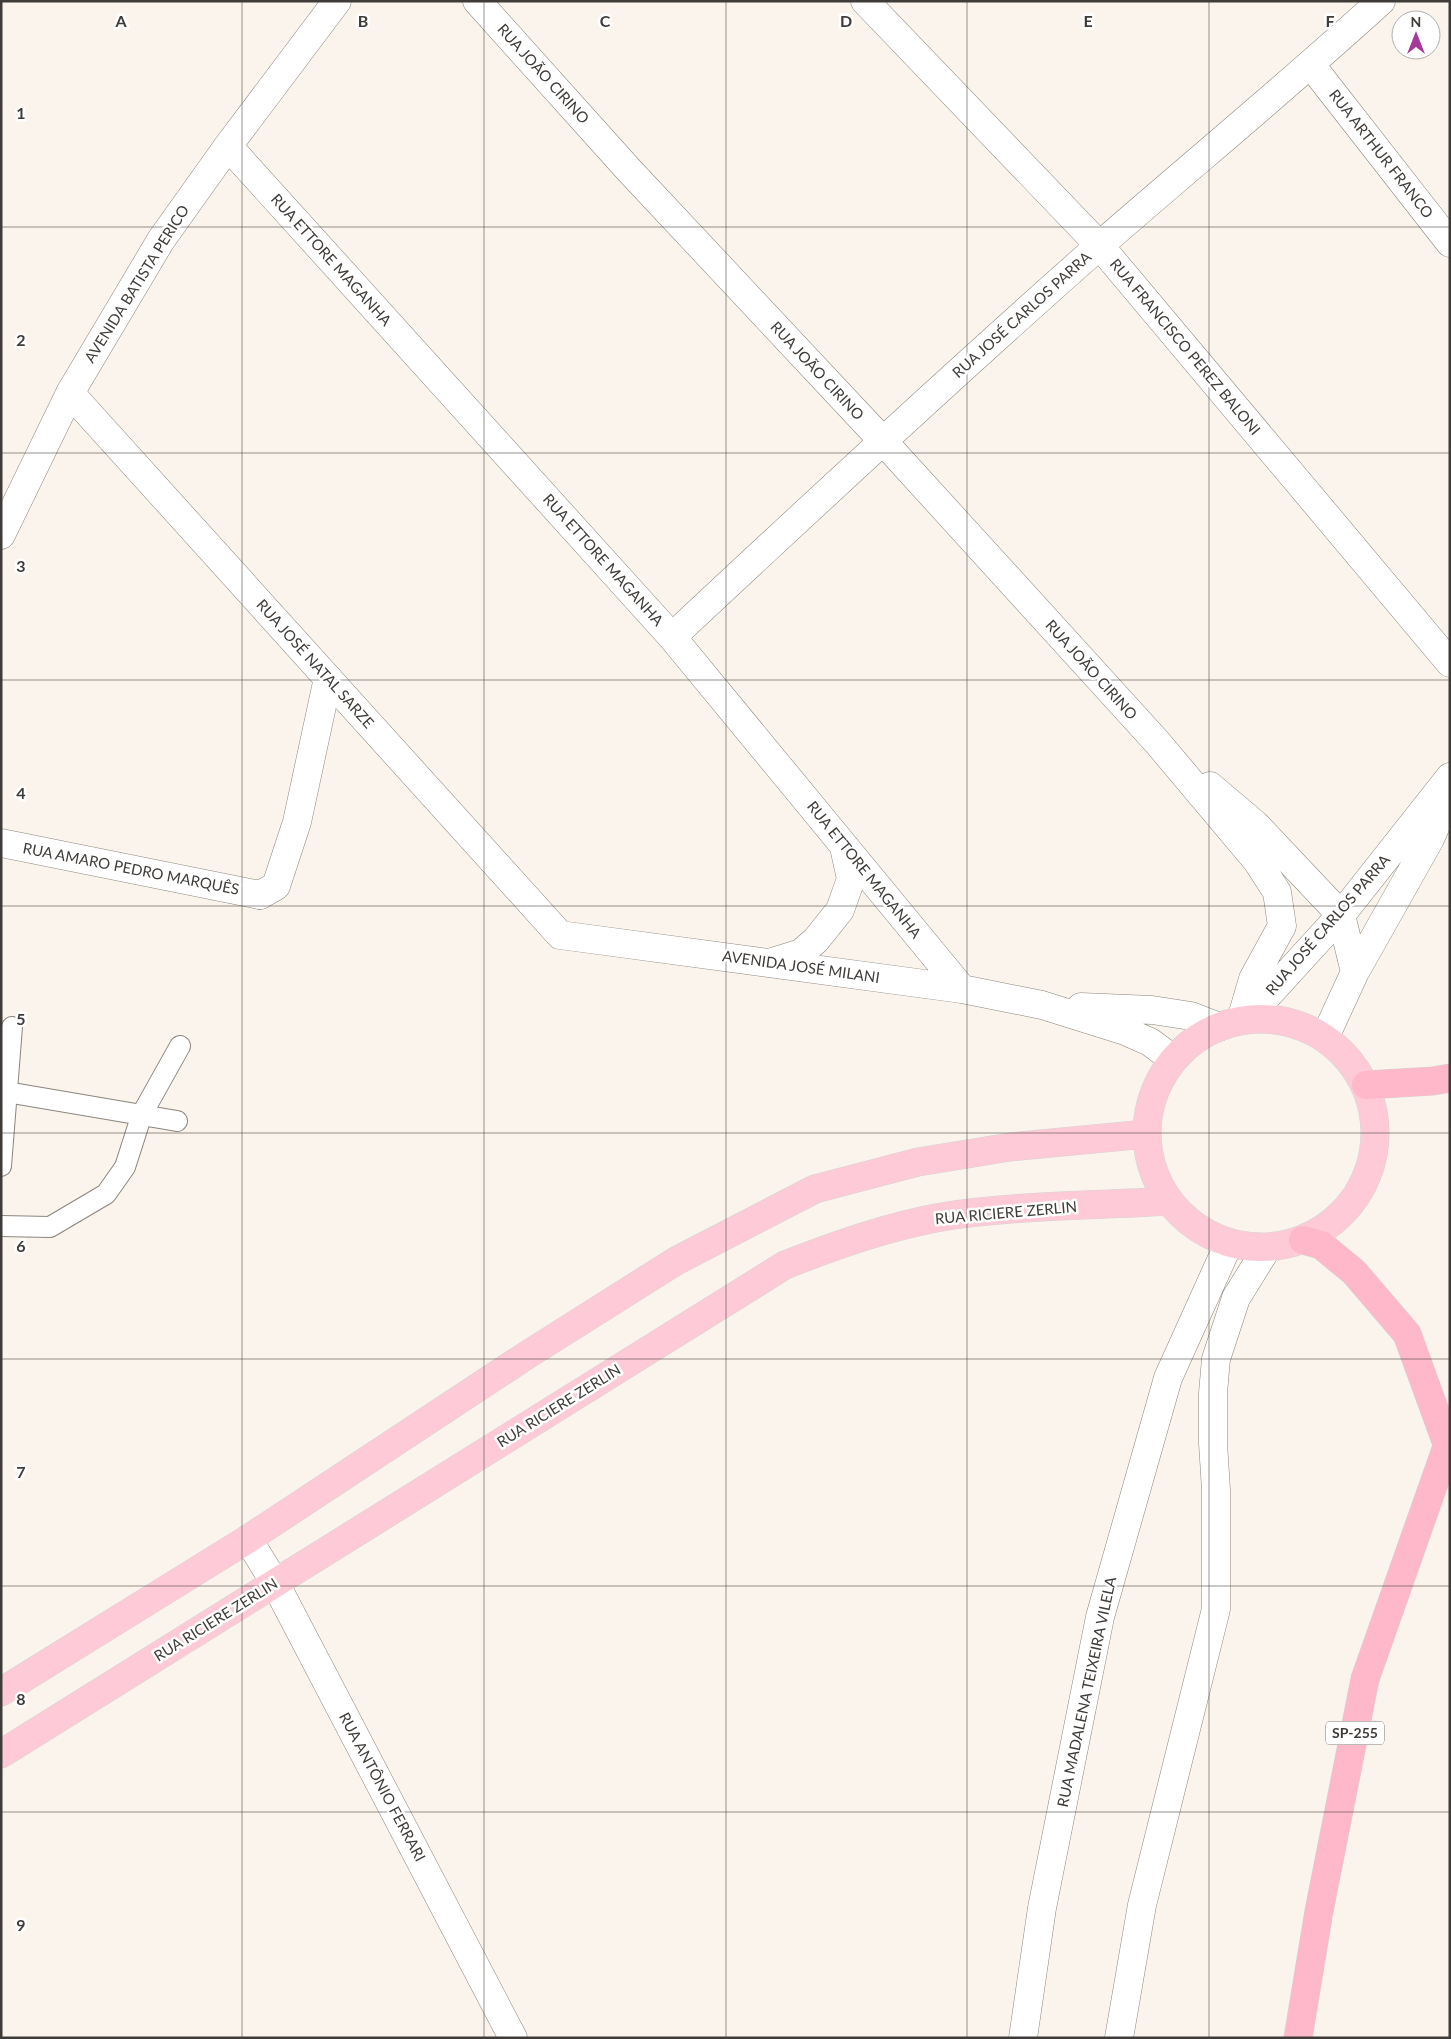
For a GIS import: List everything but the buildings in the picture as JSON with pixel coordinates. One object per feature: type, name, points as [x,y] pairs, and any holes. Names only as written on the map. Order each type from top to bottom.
[{"type":"highway","points":[[1366,1085],[1433,1081],[1450,1078]]},
{"type":"highway","points":[[1303,1240],[1322,1245],[1354,1272],[1407,1334],[1449,1441]]},
{"type":"highway","name":"SP-255","points":[[1298,2038],[1319,1911],[1365,1679],[1449,1441]]},
{"type":"main road","points":[[1274,1019],[1301,1025],[1325,1037],[1349,1058],[1366,1085],[1376,1121],[1374,1158],[1360,1193],[1336,1221],[1303,1240],[1267,1248],[1229,1243],[1195,1227],[1168,1201],[1152,1169],[1146,1134],[1153,1094],[1173,1059],[1194,1040],[1235,1022],[1274,1019]]},
{"type":"main road","points":[[1,1692],[248,1539],[527,1355],[676,1262],[815,1189],[936,1159],[1010,1147],[1146,1134]]},
{"type":"main road","name":"RUA RICIERE ZERLIN","points":[[1,1754],[785,1265],[855,1238],[941,1218],[1034,1208],[1168,1201]]},
{"type":"street","name":"AVENIDA BATISTA PERICO","points":[[1,535],[70,393],[161,240],[228,146],[337,1]]},
{"type":"street","name":"RUA JOÃO CIRINO","points":[[477,1],[628,169],[882,440],[1157,742]]},
{"type":"street","name":"RUA JOSÉ CARLOS PARRA","points":[[672,637],[882,440],[1100,246],[1311,65],[1381,1]]},
{"type":"street","name":"RUA FRANCISCO PEREZ BALONI","points":[[876,5],[1100,246],[1450,663]]},
{"type":"street","name":"RUA ARTHUR FRANCO","points":[[1311,65],[1450,243]]},
{"type":"street","name":"RUA ETTORE MAGANHA","points":[[228,146],[672,637],[962,988]]},
{"type":"street","name":"RUA JOSÉ NATAL SARZE","points":[[70,393],[560,935]]},
{"type":"street","name":"RUA AMARO PEDRO MARQUÊS","points":[[1,843],[260,894],[276,886],[297,822],[328,678]]},
{"type":"street","points":[[1157,742],[1256,825],[1340,915],[1354,972]]},
{"type":"street","points":[[1157,742],[1257,861],[1277,892],[1282,926],[1253,979],[1235,1022]]},
{"type":"street","name":"RUA JOSÉ CARLOS PARRA","points":[[1235,1022],[1340,915],[1410,825],[1448,781]]},
{"type":"street","name":"RUA JOSÉ CARLOS PARRA","points":[[1325,1037],[1354,972],[1430,838],[1440,816],[1448,781]]},
{"type":"street","points":[[770,963],[802,953],[816,940],[840,910],[851,880],[844,845]]},
{"type":"street","name":"AVENIDA JOSÉ MILANI","points":[[560,935],[962,988],[1042,1005],[1125,1031],[1150,1042],[1173,1059]]},
{"type":"street","name":"AVENIDA JOSÉ MILANI","points":[[1042,1005],[1152,1010],[1235,1022]]},
{"type":"street","name":"RUA MADALENA TEIXEIRA VILELA","points":[[1023,2038],[1042,1908],[1100,1617],[1168,1378],[1229,1243]]},
{"type":"street","points":[[1119,2038],[1142,1905],[1216,1609],[1214,1444],[1216,1359],[1236,1298],[1267,1248]]},
{"type":"street","name":"RUA ANTÔNIO FERRARI","points":[[248,1539],[275,1583],[513,2038]]},
{"type":"lane","points":[[1,1166],[4,1092],[12,1026]]},
{"type":"lane","points":[[1,1226],[50,1227],[106,1194],[125,1167],[142,1114],[180,1046]]},
{"type":"lane","points":[[4,1092],[177,1120]]}]
